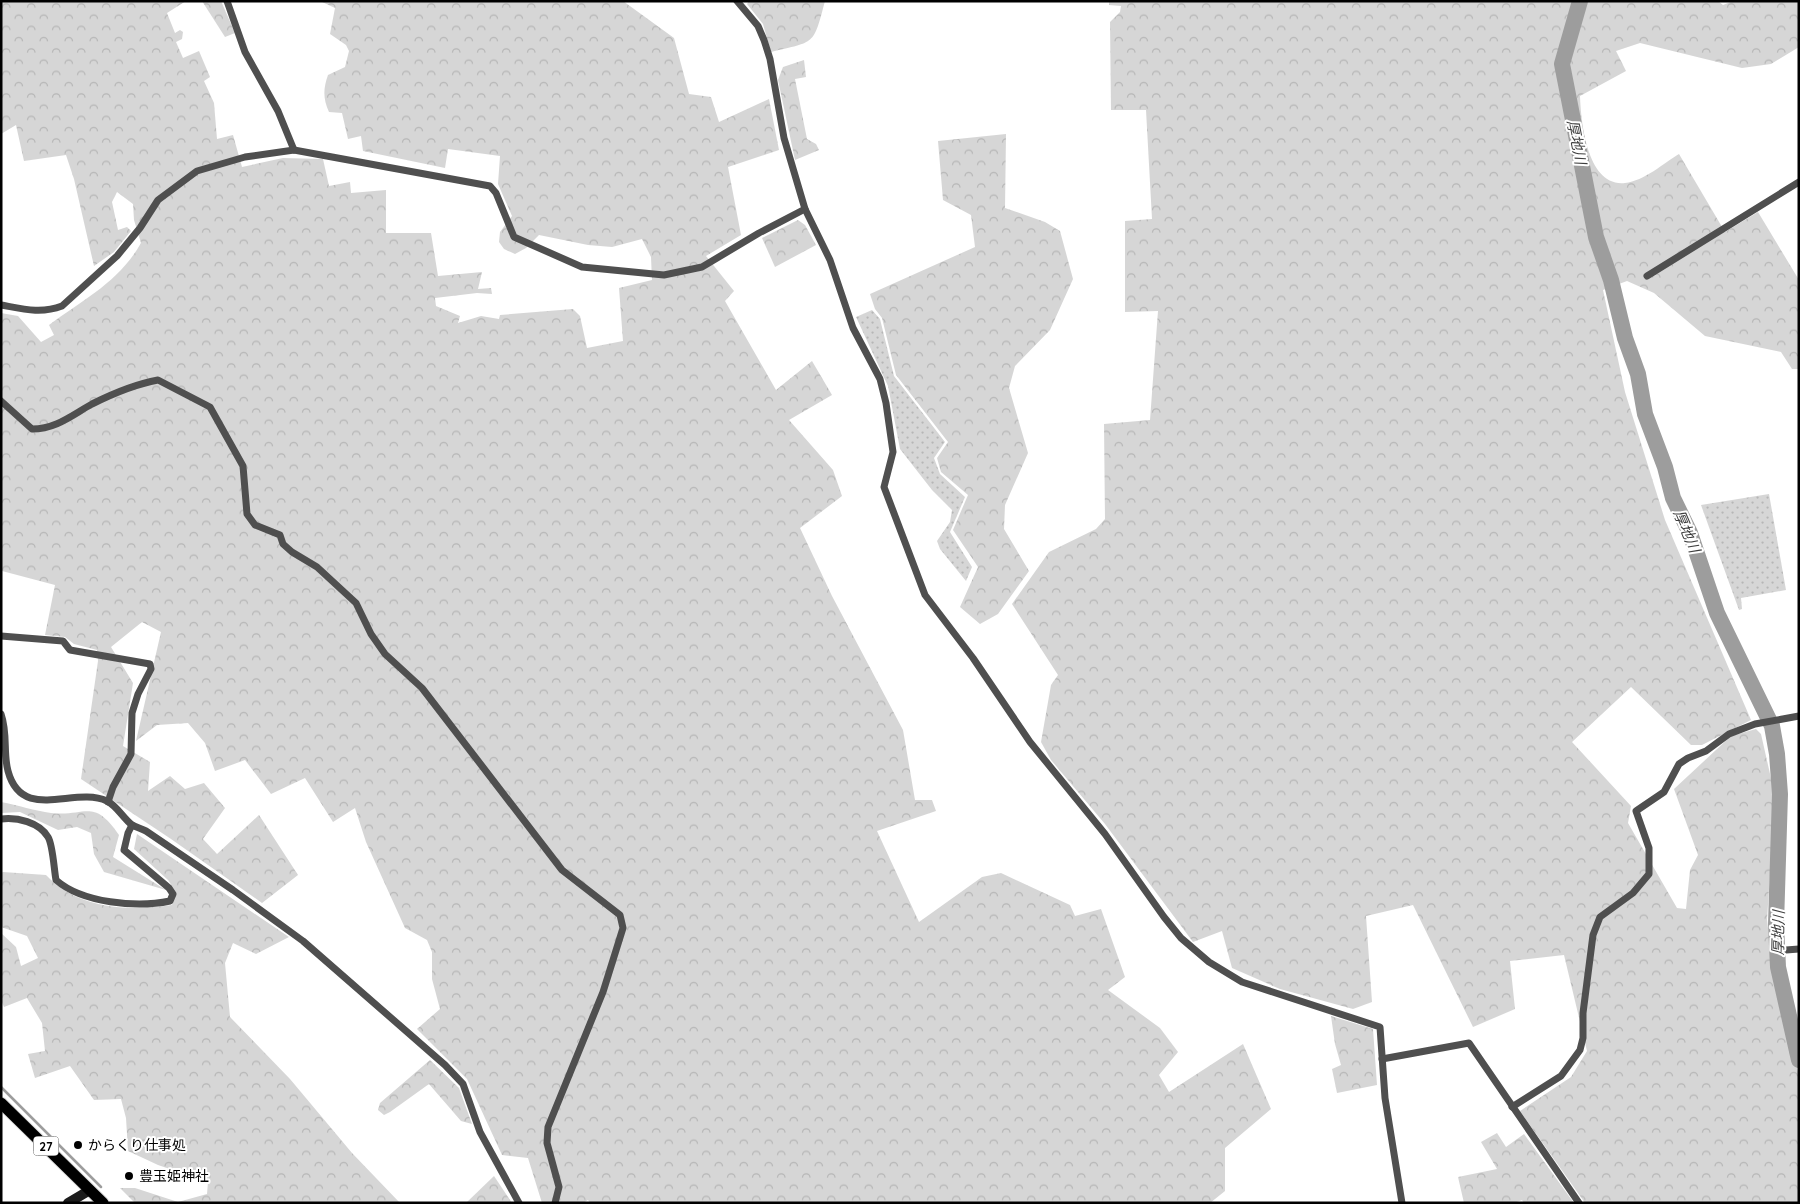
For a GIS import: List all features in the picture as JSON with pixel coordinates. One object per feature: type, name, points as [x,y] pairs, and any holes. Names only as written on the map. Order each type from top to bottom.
[{"type":"main road","name":"27","points":[[1,1103],[103,1203]]},
{"type":"street","points":[[227,1],[245,52],[278,111],[294,150]]},
{"type":"street","points":[[737,1],[758,26],[770,58],[784,138],[805,209],[830,260],[853,328],[880,379],[886,403],[893,452],[884,487],[924,594],[973,658],[1030,742],[1105,834],[1181,938],[1209,962],[1242,982],[1380,1027],[1385,1098],[1402,1203]]},
{"type":"street","points":[[1,305],[36,312],[62,306],[117,256],[140,228],[158,200],[184,179],[197,172],[245,157],[294,150],[490,186],[496,193],[514,237],[582,267],[642,275],[664,275],[702,267],[759,233],[805,209]]},
{"type":"street","points":[[1647,276],[1799,182]]},
{"type":"street","points":[[1,401],[32,429],[52,426],[67,420],[93,404],[158,380],[210,407],[243,466],[246,514],[255,525],[280,535],[283,544],[292,552],[317,567],[356,602],[371,634],[385,654],[428,695],[562,870],[620,915],[623,928],[603,992],[548,1128],[547,1143],[559,1187],[554,1203]]},
{"type":"street","points":[[1,636],[63,641],[70,650],[150,664],[151,669],[138,694],[132,713],[131,754],[112,787],[108,802]]},
{"type":"street","points":[[1,714],[6,729],[7,770],[13,785],[23,795],[37,800],[89,797],[108,802],[132,825],[146,831],[233,890],[302,941],[445,1066],[463,1084],[480,1132],[519,1203]]},
{"type":"street","points":[[1512,1108],[1561,1076],[1569,1068],[1580,1050],[1583,1038],[1583,1013],[1593,935],[1600,917],[1633,893],[1649,874],[1649,848],[1636,811],[1664,792],[1679,764],[1706,751],[1729,734],[1755,724],[1799,716]]},
{"type":"street","points":[[1,819],[24,820],[39,828],[49,838],[56,880],[65,888],[129,904],[170,901],[173,894],[169,888],[124,850],[132,825]]},
{"type":"street","points":[[1786,950],[1799,949]]},
{"type":"street","points":[[1382,1059],[1468,1043],[1579,1203]]},
{"type":"street","points":[[68,1203],[90,1190]]},
{"type":"green space","points":[[1,1],[186,1],[167,13],[175,33],[180,30],[183,32],[182,39],[176,42],[183,58],[199,51],[210,77],[204,81],[214,103],[217,139],[233,135],[242,167],[283,158],[323,159],[329,186],[350,182],[351,193],[386,190],[386,233],[431,233],[438,276],[482,272],[478,289],[491,288],[492,294],[477,293],[435,298],[436,306],[460,316],[458,323],[481,316],[499,319],[500,315],[573,309],[580,316],[587,348],[623,341],[619,288],[652,280],[651,257],[642,239],[612,247],[588,245],[539,235],[526,248],[515,254],[504,249],[499,242],[500,232],[512,216],[498,184],[500,156],[448,149],[445,168],[363,151],[361,136],[348,139],[342,113],[329,112],[326,103],[325,85],[328,75],[345,67],[349,51],[346,45],[330,34],[335,8],[320,1],[623,1],[674,38],[689,94],[711,97],[719,122],[769,99],[779,150],[728,167],[741,235],[706,256],[734,291],[725,301],[776,390],[812,361],[832,395],[789,420],[833,470],[842,496],[800,528],[832,596],[903,730],[915,800],[932,800],[936,811],[877,831],[919,922],[982,877],[1001,873],[1070,905],[1075,916],[1101,909],[1125,977],[1108,990],[1160,1028],[1178,1052],[1159,1075],[1169,1092],[1243,1044],[1271,1109],[1225,1148],[1225,1191],[1210,1203],[590,1203],[588,1200],[583,1203],[542,1203],[528,1158],[502,1155],[467,1079],[417,1029],[440,1009],[432,979],[432,952],[427,940],[405,928],[366,842],[355,808],[333,822],[305,778],[271,794],[245,760],[215,771],[205,743],[188,723],[157,725],[136,741],[161,632],[142,622],[111,647],[133,683],[123,746],[150,762],[148,791],[170,776],[185,789],[204,783],[225,808],[203,839],[217,854],[259,815],[298,875],[262,903],[81,779],[98,661],[97,650],[74,644],[65,637],[45,635],[55,585],[2,571],[1,313],[18,316],[41,342],[54,335],[49,325],[100,289],[122,269],[141,243],[134,220],[133,204],[117,192],[112,202],[118,230],[127,227],[131,231],[114,252],[94,266],[74,179],[66,155],[24,161],[16,125],[1,134]]},
{"type":"green space","points":[[202,1],[221,1],[235,33],[225,37]]},
{"type":"green space","points":[[749,1],[825,1],[815,34],[810,39],[797,46],[771,52],[763,24],[747,4]]},
{"type":"green space","points":[[1109,1],[1718,1],[1723,5],[1733,1],[1799,1],[1799,47],[1771,64],[1742,68],[1640,43],[1616,51],[1626,71],[1580,96],[1582,121],[1589,151],[1594,164],[1602,175],[1612,181],[1632,182],[1654,171],[1679,154],[1725,232],[1758,212],[1799,280],[1799,369],[1792,369],[1781,352],[1705,336],[1654,293],[1627,281],[1603,290],[1625,392],[1665,520],[1751,720],[1702,745],[1691,745],[1631,687],[1572,742],[1631,806],[1628,823],[1677,908],[1686,909],[1690,870],[1698,855],[1674,789],[1731,736],[1756,729],[1761,734],[1775,796],[1767,920],[1773,968],[1799,1077],[1799,1203],[1585,1203],[1520,1111],[1571,1077],[1587,1051],[1564,955],[1510,961],[1515,1009],[1473,1027],[1413,905],[1366,916],[1372,1002],[1353,1009],[1280,989],[1232,968],[1222,931],[1193,942],[1105,824],[1051,760],[1041,742],[1051,685],[1058,675],[1012,604],[1049,552],[1096,529],[1105,519],[1104,424],[1150,420],[1158,311],[1125,312],[1125,221],[1152,219],[1146,110],[1111,110],[1110,22],[1120,12],[1121,6],[1109,5]]},
{"type":"green space","points":[[804,60],[806,77],[795,79],[807,139],[816,144],[819,150],[795,160],[778,80],[783,67]]},
{"type":"green space","points":[[1006,134],[1005,208],[1045,222],[1060,231],[1073,279],[1050,330],[1015,366],[1009,388],[1028,453],[1005,505],[1004,529],[1029,571],[998,614],[980,624],[960,607],[978,567],[953,530],[968,495],[941,472],[937,458],[948,442],[896,375],[882,318],[875,309],[870,294],[975,247],[971,215],[943,200],[938,141]]},
{"type":"green space","points":[[798,220],[805,225],[816,245],[775,267],[762,238]]},
{"type":"green space","points":[[872,310],[880,319],[894,376],[945,442],[934,458],[940,474],[965,497],[950,532],[972,567],[966,581],[940,549],[937,541],[950,522],[952,510],[932,490],[900,449],[888,386],[856,317]]},
{"type":"green space","points":[[1769,494],[1786,590],[1741,598],[1742,609],[1739,610],[1701,505]]},
{"type":"green space","points":[[1,802],[51,813],[95,812],[110,823],[119,835],[113,857],[166,890],[104,872],[94,854],[91,833],[77,827],[58,830],[20,812],[1,813]]},
{"type":"green space","points":[[137,834],[289,937],[256,954],[233,943],[225,963],[230,1017],[290,1079],[352,1153],[400,1203],[135,1203],[120,1188],[135,1188],[178,1202],[207,1194],[208,1182],[158,1165],[128,1151],[126,1118],[121,1099],[94,1100],[70,1066],[35,1078],[28,1054],[45,1051],[42,1023],[27,998],[4,1007],[1,1000],[1,933],[16,947],[21,966],[38,958],[27,936],[1,927],[1,873],[46,875],[59,887],[73,895],[105,905],[138,908],[172,905],[176,892],[168,880],[134,849]]},
{"type":"green space","points":[[1331,1016],[1373,1029],[1377,1085],[1337,1093],[1332,1069],[1341,1065],[1335,1044]]},
{"type":"green space","points":[[430,1060],[459,1088],[472,1124],[461,1121],[429,1084],[390,1112],[384,1115],[378,1110],[380,1103]]},
{"type":"green space","points":[[1497,1133],[1506,1147],[1524,1134],[1574,1203],[1524,1203],[1522,1200],[1514,1203],[1464,1203],[1458,1177],[1497,1169],[1481,1142]]},
{"type":"green space","points":[[494,1176],[512,1203],[466,1203]]},
{"type":"waterway","name":"厚地川","points":[[1580,1],[1562,64],[1596,237],[1611,280],[1625,338],[1638,374],[1645,414],[1665,467],[1673,498],[1690,533],[1717,613],[1772,726],[1777,754],[1780,794],[1776,924],[1778,967],[1799,1060]]},
{"type":"waterway","points":[[1,1087],[101,1187]]},
{"type":"place","name":"からくり仕事処","points":[[78,1145]]},
{"type":"place","name":"豊玉姫神社","points":[[129,1176]]}]
